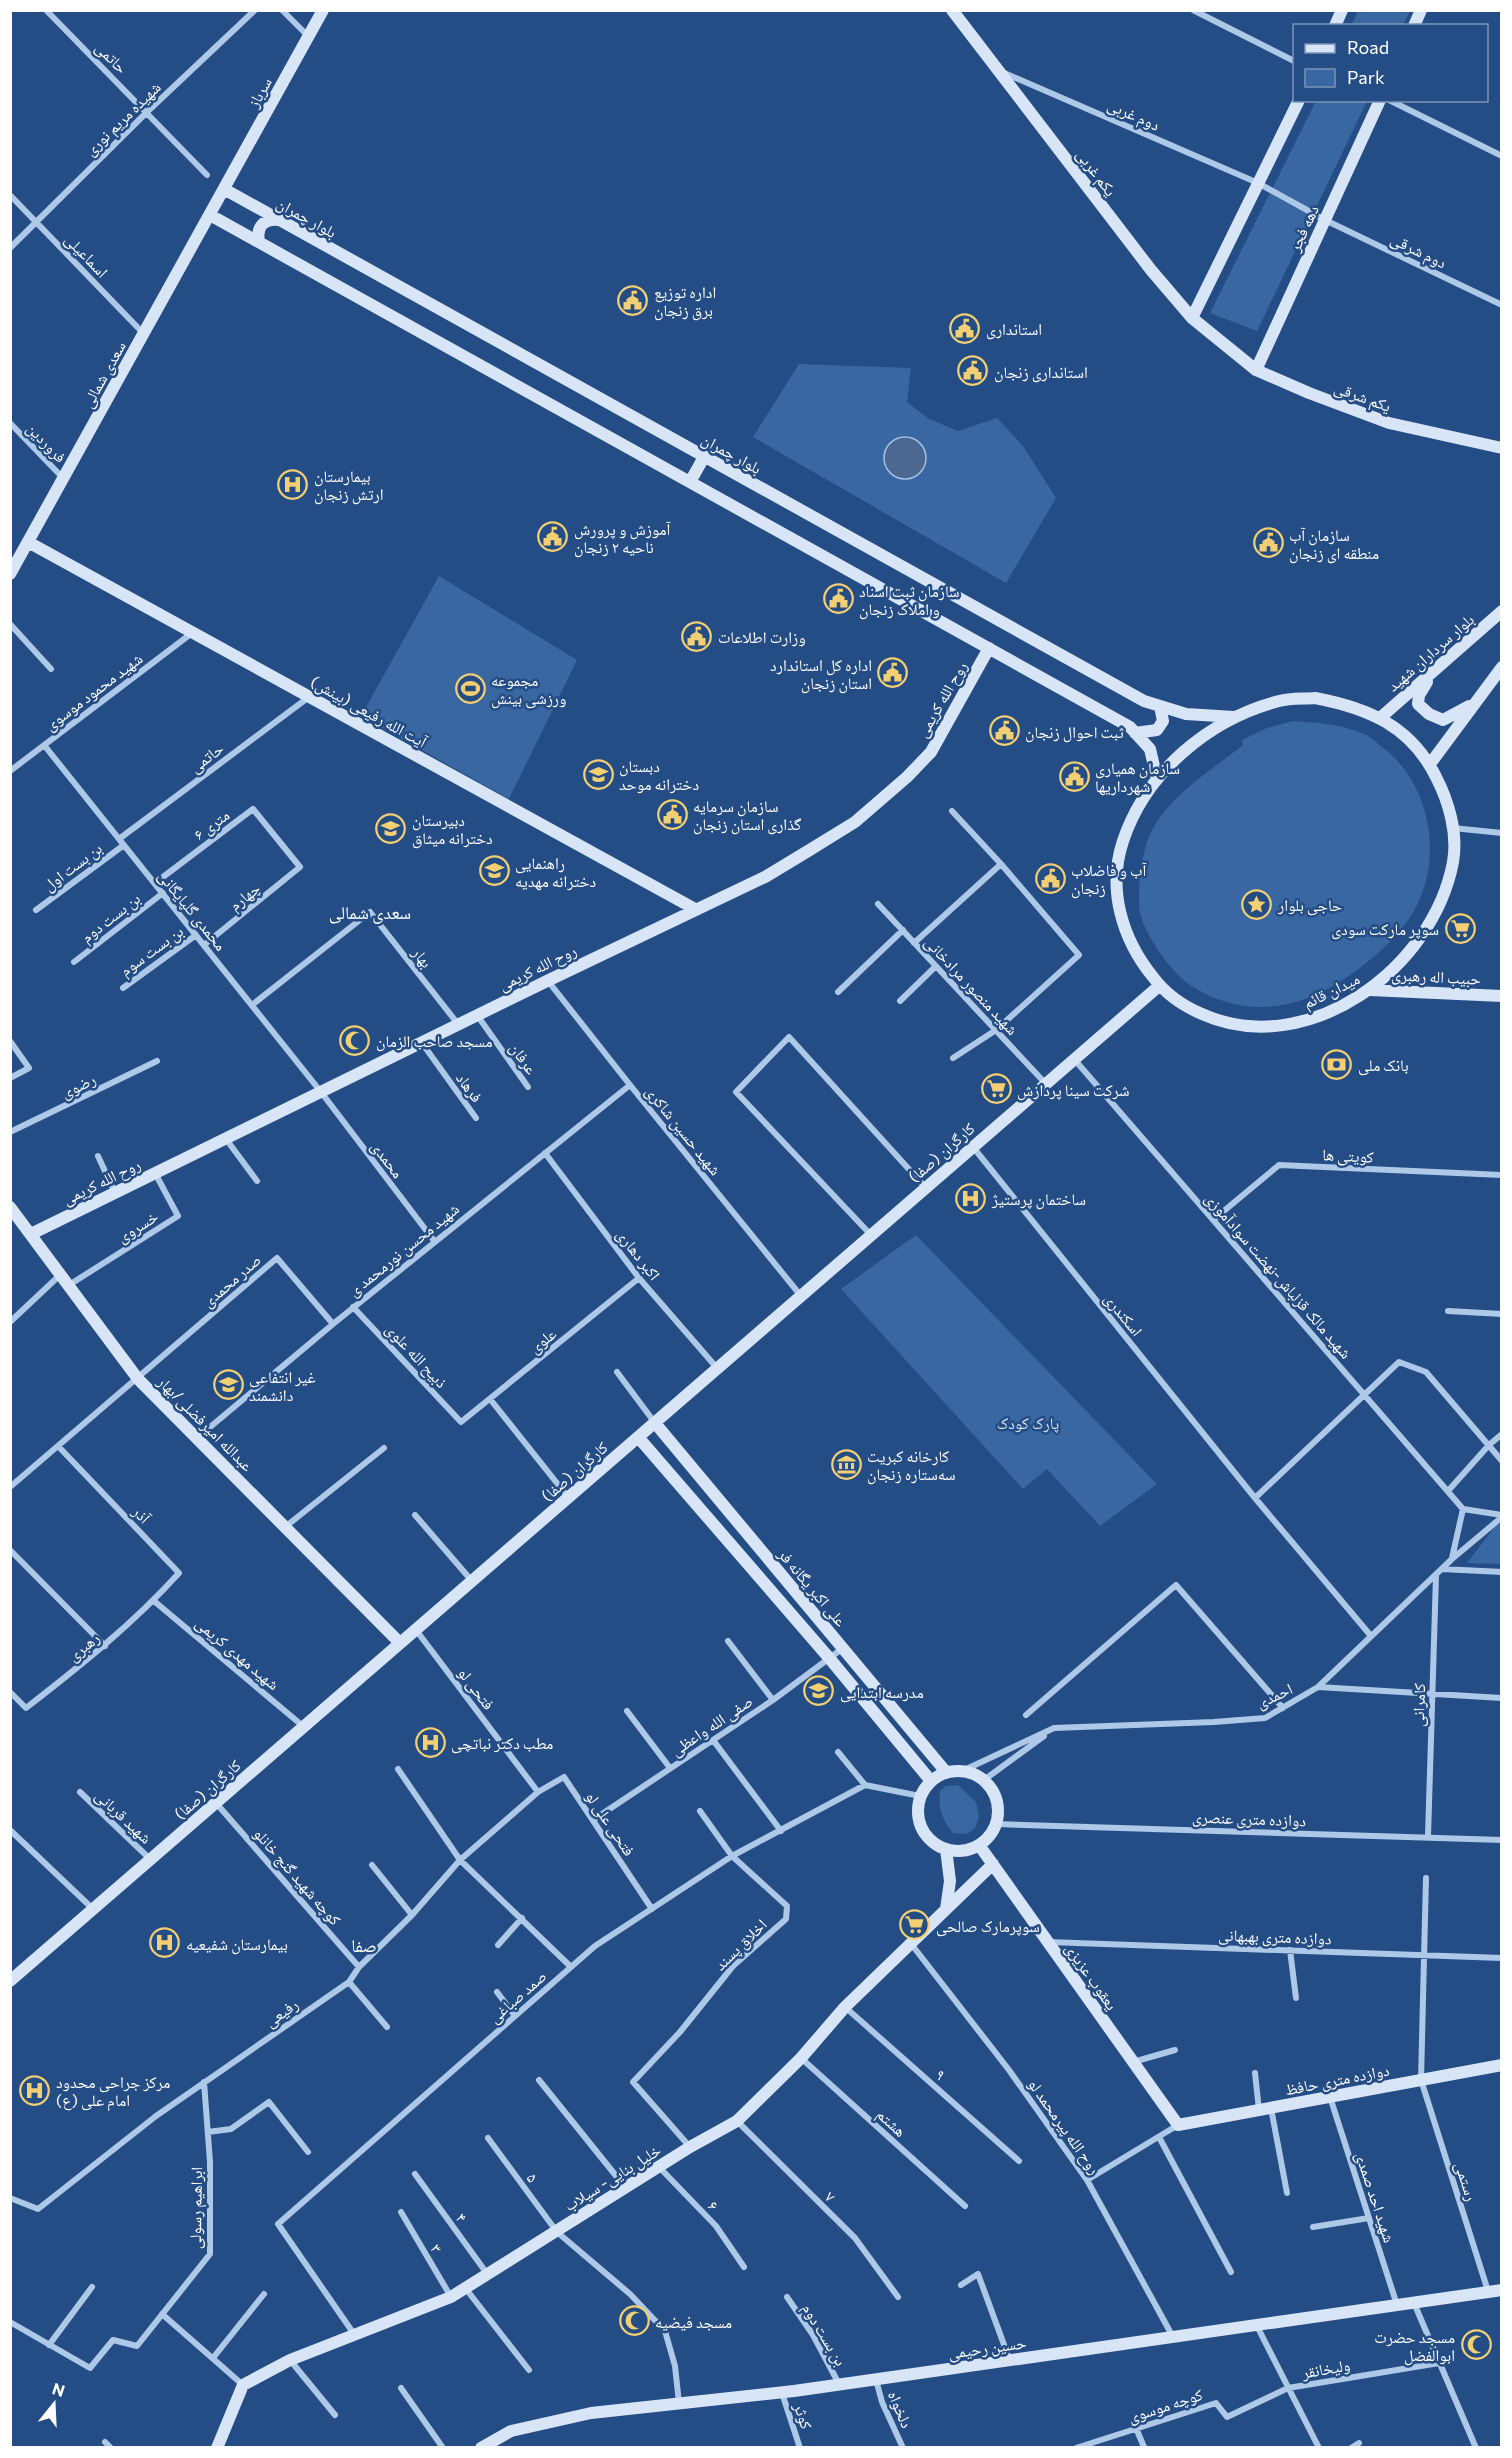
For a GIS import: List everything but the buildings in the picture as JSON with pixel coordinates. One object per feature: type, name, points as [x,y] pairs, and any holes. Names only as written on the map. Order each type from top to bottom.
[{"type":"main road","name":"سرباز","points":[[224,189],[323,10]]},
{"type":"main road","name":"یکم غربی","points":[[952,10],[1151,270],[1192,318],[1225,344]]},
{"type":"main road","points":[[1336,24],[1342,10]]},
{"type":"main road","points":[[1415,24],[1421,10]]},
{"type":"main road","points":[[1192,318],[1298,102]]},
{"type":"main road","name":"دهه فجر","points":[[1256,370],[1379,102]]},
{"type":"main road","name":"سعدی شمالی","points":[[10,574],[224,189]]},
{"type":"main road","name":"بلوار چمران","points":[[224,189],[1144,701],[1185,714],[1234,717]]},
{"type":"main road","points":[[210,215],[1130,727],[1150,749],[1157,779]]},
{"type":"main road","points":[[259,241],[258,229],[262,224],[267,220],[279,220]]},
{"type":"main road","name":"یکم شرقی","points":[[1225,344],[1256,370],[1309,393],[1389,423],[1502,448]]},
{"type":"main road","points":[[690,482],[704,457]]},
{"type":"main road","name":"آیت الله رفیعی (بینش)","points":[[28,542],[695,909]]},
{"type":"main road","name":"بلوار سرداران شهید","points":[[1380,718],[1502,611]]},
{"type":"main road","name":"روح الله کریمی","points":[[29,1231],[155,1173],[765,877],[855,822],[907,777],[931,752],[989,648]]},
{"type":"main road","points":[[1430,764],[1501,668]]},
{"type":"main road","points":[[1434,670],[1419,695],[1418,704],[1429,714],[1443,720],[1474,704]]},
{"type":"main road","name":"میدان قائم","points":[[1315,698],[1349,704],[1380,718],[1408,738],[1430,764],[1445,795],[1453,828],[1453,862],[1436,911],[1408,955],[1370,990],[1313,1018],[1290,1026],[1255,1028],[1220,1022],[1187,1007],[1159,986],[1137,957],[1122,925],[1116,890],[1119,854],[1130,821],[1157,779],[1192,743],[1234,717],[1281,700],[1315,698]]},
{"type":"main road","points":[[1135,733],[1157,730],[1163,721],[1160,706]]},
{"type":"main road","name":"کارگران (صفا)","points":[[10,1981],[1159,986]]},
{"type":"main road","name":"حبیب اله رهبری","points":[[1370,990],[1502,996]]},
{"type":"main road","name":"عبدالله امیرفضلی/بهار","points":[[10,1207],[138,1379],[400,1643]]},
{"type":"main road","name":"علی اکبر یگانه فر","points":[[655,1422],[946,1772]]},
{"type":"main road","name":"علی اکبر یگانه فر","points":[[638,1437],[830,1659],[931,1781]]},
{"type":"main road","points":[[962,1771],[984,1780],[997,1800],[996,1824],[989,1836],[979,1845],[968,1850],[946,1849],[934,1843],[925,1833],[919,1821],[920,1796],[931,1781],[946,1772],[962,1771]]},
{"type":"main road","name":"یعقوب عزیزی","points":[[979,1845],[1178,2125]]},
{"type":"main road","points":[[946,1849],[950,1881],[946,1909]]},
{"type":"main road","name":"خلیل بنایی- سیلاب","points":[[243,2385],[291,2360],[466,2289],[690,2147],[737,2121],[801,2058],[845,2007],[912,1945],[993,1864]]},
{"type":"main road","name":"دوازده متری حافظ","points":[[1178,2125],[1502,2065]]},
{"type":"main road","name":"حسین رحیمی","points":[[481,2448],[511,2431],[591,2413],[840,2385],[1502,2289]]},
{"type":"main road","points":[[217,2448],[243,2385]]},
{"type":"street","name":"حاتمی","points":[[46,10],[207,175]]},
{"type":"street","name":"شهیده مریم نوری","points":[[10,248],[147,112],[255,10]]},
{"type":"street","points":[[282,10],[309,37]]},
{"type":"street","points":[[1193,10],[1293,60]]},
{"type":"street","name":"دوم غربی","points":[[998,70],[1258,183],[1325,220]]},
{"type":"street","points":[[1393,102],[1502,156]]},
{"type":"street","name":"اسماعیلی","points":[[10,195],[144,334]]},
{"type":"street","name":"دوم شرقی","points":[[1325,220],[1502,305]]},
{"type":"street","name":"فروردین","points":[[10,423],[64,478]]},
{"type":"street","points":[[10,624],[51,669]]},
{"type":"street","name":"شهید محمود موسوی","points":[[10,771],[192,632]]},
{"type":"street","name":"حاتمی","points":[[122,842],[309,697]]},
{"type":"street","name":"محمدی گلپایگانی","points":[[44,745],[321,1092]]},
{"type":"street","name":"۶ متری","points":[[155,883],[253,809],[300,867]]},
{"type":"street","points":[[952,811],[1079,955],[996,1030],[953,1058]]},
{"type":"street","points":[[1453,828],[1502,833]]},
{"type":"street","name":"بن بست اول","points":[[36,910],[122,842]]},
{"type":"street","points":[[914,943],[1001,864]]},
{"type":"street","name":"چهارم","points":[[204,945],[300,867]]},
{"type":"street","name":"بن بست دوم","points":[[74,962],[163,893]]},
{"type":"street","name":"شهید منصور مرادخانی","points":[[879,904],[1046,1084]]},
{"type":"street","name":"بهار","points":[[252,1005],[370,912],[459,1024]]},
{"type":"street","points":[[838,992],[903,930]]},
{"type":"street","name":"بن بست سوم","points":[[123,988],[196,935]]},
{"type":"street","points":[[900,1001],[936,966]]},
{"type":"street","name":"شهید حسین شاکری","points":[[548,981],[801,1296]]},
{"type":"street","name":"عرفان","points":[[477,1015],[528,1087]]},
{"type":"street","points":[[871,1235],[736,1092],[789,1037],[926,1188]]},
{"type":"street","points":[[10,1041],[29,1068],[10,1078]]},
{"type":"street","name":"فرهاد","points":[[422,1042],[476,1118]]},
{"type":"street","name":"شهید مالک قزلباش-نهضت سوادآموزی","points":[[1074,1059],[1463,1509]]},
{"type":"street","name":"رضوی","points":[[10,1132],[157,1061]]},
{"type":"street","name":"شهید محسن نورمحمد ی","points":[[197,1438],[353,1307],[630,1085]]},
{"type":"street","name":"محمدی","points":[[321,1092],[435,1242]]},
{"type":"street","points":[[225,1138],[257,1181]]},
{"type":"street","name":"اسکندری","points":[[973,1147],[1255,1497],[1371,1636]]},
{"type":"street","name":"اکبر دهاری","points":[[545,1153],[639,1278],[717,1368]]},
{"type":"street","points":[[98,1156],[115,1192]]},
{"type":"street","name":"کویتی ها","points":[[1214,1220],[1280,1165],[1502,1175]]},
{"type":"street","name":"خسروی","points":[[65,1280],[178,1216],[155,1173]]},
{"type":"street","points":[[10,1224],[29,1231]]},
{"type":"street","name":"صدر محمدی","points":[[138,1379],[277,1258],[333,1324]]},
{"type":"street","name":"علوی","points":[[461,1422],[639,1278]]},
{"type":"street","points":[[10,1322],[65,1280]]},
{"type":"street","name":"ذبیح الله علوی","points":[[353,1307],[461,1422]]},
{"type":"street","points":[[1448,1311],[1502,1314]]},
{"type":"street","points":[[1255,1497],[1400,1362],[1426,1372],[1502,1461]]},
{"type":"street","points":[[617,1372],[655,1422]]},
{"type":"street","points":[[10,1487],[138,1379]]},
{"type":"street","points":[[490,1399],[568,1498]]},
{"type":"street","points":[[1448,1491],[1489,1445],[1502,1434]]},
{"type":"street","name":"آذر","points":[[58,1446],[179,1573],[154,1600]]},
{"type":"street","points":[[285,1527],[384,1448]]},
{"type":"street","points":[[1452,1559],[1463,1509],[1502,1516]]},
{"type":"street","points":[[415,1515],[472,1581]]},
{"type":"street","name":"احمدی","points":[[962,1771],[1054,1728],[1265,1718],[1318,1687],[1452,1559],[1502,1516]]},
{"type":"street","points":[[10,1550],[105,1646]]},
{"type":"street","points":[[1442,1569],[1502,1572]]},
{"type":"street","name":"کامرانی","points":[[1428,1836],[1436,1576]]},
{"type":"street","points":[[1026,1715],[1176,1585],[1283,1708]]},
{"type":"street","name":"رهبری","points":[[10,1692],[26,1708],[105,1646],[154,1600]]},
{"type":"street","name":"شهید مهدی کریمی","points":[[154,1600],[304,1727]]},
{"type":"street","name":"فتحی لو","points":[[416,1629],[538,1792]]},
{"type":"street","points":[[728,1641],[773,1700]]},
{"type":"street","name":"صفی الله واعظی","points":[[593,1820],[773,1700],[843,1648]]},
{"type":"street","points":[[1318,1687],[1502,1698]]},
{"type":"street","points":[[627,1711],[670,1768]]},
{"type":"street","points":[[984,1780],[1054,1728]]},
{"type":"street","points":[[713,1740],[781,1831]]},
{"type":"street","points":[[838,1752],[866,1785],[920,1796]]},
{"type":"street","points":[[398,1769],[460,1860],[571,1967]]},
{"type":"street","name":"فتحی علی لو","points":[[538,1792],[564,1777],[652,1909]]},
{"type":"street","name":"صمد صباغی","points":[[354,2334],[278,2224],[594,1946],[732,1856],[866,1785]]},
{"type":"street","name":"شهید قربانی","points":[[80,1792],[151,1859]]},
{"type":"street","name":"رفیعی","points":[[10,2198],[38,2209],[156,2116],[349,1982],[359,1967],[412,1916],[460,1860],[538,1792]]},
{"type":"street","name":"کوچه شهید گنج خانلو","points":[[216,1803],[359,1967]]},
{"type":"street","points":[[700,1811],[732,1856]]},
{"type":"street","name":"دوازده متری عنصری","points":[[996,1824],[1502,1840]]},
{"type":"street","points":[[10,1830],[93,1909]]},
{"type":"street","name":"اخلاق پسند","points":[[690,2147],[633,2082],[680,2032],[733,1966],[786,1920],[787,1906],[732,1856]]},
{"type":"street","points":[[372,1866],[412,1916]]},
{"type":"street","points":[[1421,2080],[1426,1878]]},
{"type":"street","points":[[498,1946],[522,1918]]},
{"type":"street","name":"دوازده متری بهبهانی","points":[[1047,1942],[1502,1958]]},
{"type":"street","name":"روح الله پیرمحمد لو","points":[[912,1945],[1009,2070],[1087,2180],[1173,2337]]},
{"type":"street","points":[[1290,1950],[1296,1998]]},
{"type":"street","points":[[349,1982],[387,2027]]},
{"type":"street","points":[[496,1992],[515,2016]]},
{"type":"street","name":"۹","points":[[845,2007],[1019,2161]]},
{"type":"street","points":[[1133,2062],[1175,2050]]},
{"type":"street","name":"هشتم","points":[[801,2058],[964,2206]]},
{"type":"street","points":[[1255,2073],[1287,2193]]},
{"type":"street","points":[[539,2080],[626,2188]]},
{"type":"street","name":"رستمی","points":[[1421,2080],[1488,2291]]},
{"type":"street","name":"ابراهیم رسولی","points":[[49,2344],[90,2368],[113,2340],[137,2346],[210,2254],[208,2132],[204,2082]]},
{"type":"street","name":"شهید احد صمدی","points":[[1330,2097],[1397,2305]]},
{"type":"street","points":[[208,2132],[231,2129],[269,2103],[308,2152]]},
{"type":"street","name":"۷","points":[[737,2121],[855,2238],[898,2297]]},
{"type":"street","points":[[1087,2180],[1178,2125]]},
{"type":"street","points":[[1159,2137],[1231,2272]]},
{"type":"street","name":"۵","points":[[488,2138],[557,2232],[630,2294],[665,2331],[675,2366],[679,2404]]},
{"type":"street","name":"۶","points":[[659,2167],[716,2226],[744,2267]]},
{"type":"street","name":"۴","points":[[415,2174],[488,2276]]},
{"type":"street","name":"۳","points":[[400,2212],[451,2297]]},
{"type":"street","points":[[1313,2228],[1369,2218]]},
{"type":"street","points":[[961,2285],[978,2274],[1010,2361]]},
{"type":"street","points":[[10,2322],[49,2344],[92,2287]]},
{"type":"street","points":[[466,2289],[529,2370]]},
{"type":"street","points":[[213,2358],[264,2294]]},
{"type":"street","name":"بن بست دوم","points":[[787,2297],[813,2335],[840,2385]]},
{"type":"street","points":[[1414,2302],[1476,2448]]},
{"type":"street","points":[[162,2314],[243,2385]]},
{"type":"street","points":[[1256,2325],[1319,2448]]},
{"type":"street","points":[[291,2360],[335,2415]]},
{"type":"street","name":"ولیخانقر","points":[[1288,2388],[1439,2363]]},
{"type":"street","name":"دلخواه","points":[[876,2380],[882,2402],[903,2448]]},
{"type":"street","points":[[401,2388],[443,2448]]},
{"type":"street","name":"کوچه موسوی","points":[[1076,2448],[1216,2403],[1227,2417],[1288,2388]]},
{"type":"street","name":"کوثر","points":[[782,2392],[800,2448]]},
{"type":"street","points":[[1136,2428],[1144,2447]]},
{"type":"street","points":[[105,2442],[111,2448]]},
{"type":"street","points":[[1351,2448],[1359,2443]]},
{"type":"green space","points":[[1359,10],[1410,10],[1404,24],[1352,24]]},
{"type":"green space","points":[[1316,102],[1367,102],[1257,331],[1210,313]]},
{"type":"green space","points":[[799,364],[911,368],[907,402],[929,419],[958,431],[997,418],[1023,446],[1056,498],[1006,583],[753,437]]},
{"type":"green space","name":"مجموعه ورزشی بینش","points":[[439,576],[577,660],[509,799],[361,716]]},
{"type":"green space","points":[[1293,721],[1356,731],[1371,738],[1398,761],[1411,778],[1427,818],[1430,840],[1426,883],[1418,903],[1402,928],[1388,944],[1345,979],[1303,1000],[1259,1007],[1236,1005],[1213,997],[1182,979],[1165,960],[1149,936],[1140,913],[1139,903],[1142,862],[1151,832],[1160,817],[1185,790],[1243,745],[1242,740],[1267,728]]},
{"type":"green space","name":"پارک کودک","points":[[916,1235],[1157,1484],[1100,1526],[1047,1469],[1023,1489],[841,1289]]},
{"type":"green space","points":[[1497,1524],[1501,1524],[1501,1564],[1467,1563]]},
{"type":"green space","points":[[958,1785],[976,1802],[979,1817],[975,1828],[967,1834],[953,1833],[940,1809],[940,1791],[946,1786]]},
{"type":"shaded area","points":[[905,437],[913,438],[920,443],[925,450],[925,466],[920,473],[913,478],[905,479],[897,478],[890,473],[885,466],[884,458],[885,450],[890,443],[897,438]]},
{"type":"place","name":"اداره توزیع برق زنجان","points":[[633,300]]},
{"type":"place","name":"استانداری","points":[[965,328]]},
{"type":"place","name":"استانداری زنجان","points":[[973,371]]},
{"type":"place","name":"بیمارستان ارتش زنجان","points":[[293,484]]},
{"type":"place","name":"آموزش و پرورش ناحیه ۲ زنجان","points":[[553,537]]},
{"type":"place","name":"سازمان آب منطقه ای زنجان","points":[[1268,543]]},
{"type":"place","name":"سازمان ثبت اسناد و املاک زنجان","points":[[838,599]]},
{"type":"place","name":"وزارت اطلاعات","points":[[697,636]]},
{"type":"place","name":"اداره کل استاندارد استان زنجان","points":[[893,673]]},
{"type":"place","name":"مجموعه ورزشی بینش","points":[[470,688]]},
{"type":"place","name":"ثبت احوال زنجان","points":[[1004,731]]},
{"type":"place","name":"دبستان دخترانه موحد","points":[[598,774]]},
{"type":"place","name":"سازمان همیاری شهرداریها","points":[[1074,776]]},
{"type":"place","name":"سازمان سرمایه گذاری استان زنجان","points":[[672,814]]},
{"type":"place","name":"دبیرستان دخترانه میثاق","points":[[391,828]]},
{"type":"place","name":"راهنمایی دخترانه مهدیه","points":[[494,871]]},
{"type":"place","name":"آب و فاضلاب زنجان","points":[[1050,878]]},
{"type":"place","name":"حاجی بلوار","points":[[1257,904]]},
{"type":"place","name":"سوپر مارکت سودی","points":[[1460,928]]},
{"type":"place","name":"مسجد صاحب الزمان","points":[[355,1040]]},
{"type":"place","name":"بانک ملی","points":[[1337,1064]]},
{"type":"place","name":"شرکت سینا پردازش","points":[[996,1089]]},
{"type":"place","name":"ساختمان پرستیژ","points":[[971,1198]]},
{"type":"place","name":"غیر انتفاعی دانشمند","points":[[228,1385]]},
{"type":"place","name":"کارخانه کبریت سه‌ستاره زنجان","points":[[846,1464]]},
{"type":"place","name":"مدرسه ابتدایی","points":[[819,1691]]},
{"type":"place","name":"مطب دکتر نباتچی","points":[[430,1742]]},
{"type":"place","name":"سوپرمارک صالحی","points":[[915,1925]]},
{"type":"place","name":"بیمارستان شفیعیه","points":[[165,1943]]},
{"type":"place","name":"مرکز جراحی محدود امام علی (ع)","points":[[35,2090]]},
{"type":"place","name":"مسجد فیضیه","points":[[634,2321]]},
{"type":"place","name":"مسجد حضرت ابوالفضل","points":[[1476,2345]]},
{"type":"district","name":"سعدی شمالی","points":[[370,912]]},
{"type":"district","name":"صفا","points":[[364,1945]]}]
